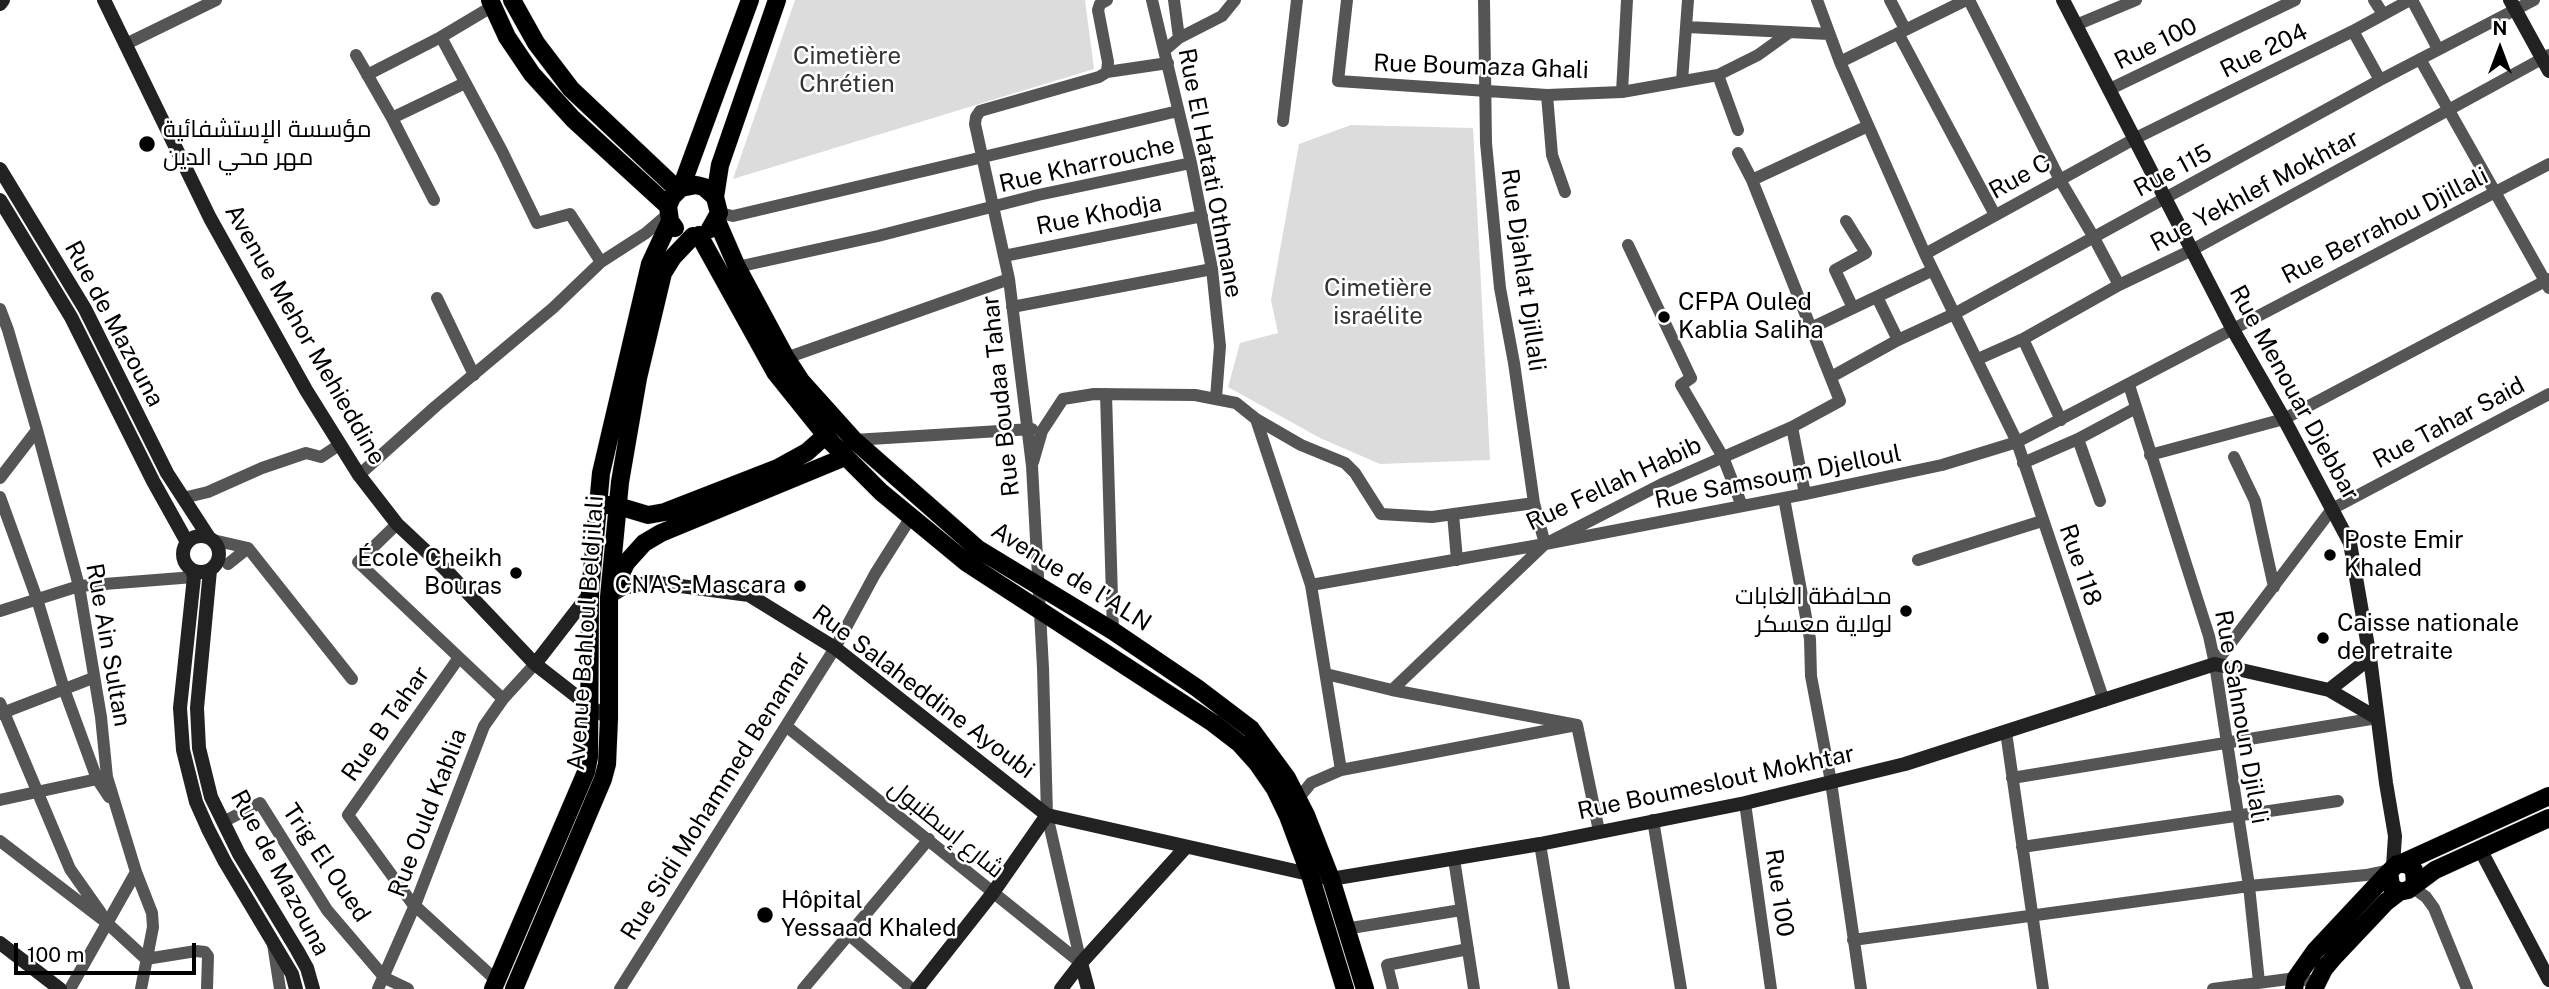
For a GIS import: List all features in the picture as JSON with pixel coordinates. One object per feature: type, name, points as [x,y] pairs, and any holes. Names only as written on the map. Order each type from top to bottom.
[{"type":"main road","points":[[512,0],[536,43],[571,89],[680,189]]},
{"type":"main road","points":[[669,214],[750,0]]},
{"type":"main road","points":[[492,3],[507,37],[532,74],[669,214],[684,234],[696,236],[710,230],[717,211],[720,165],[777,0]]},
{"type":"main road","points":[[680,189],[696,185],[704,187],[717,211]]},
{"type":"main road","name":"Avenue de l'ALN","points":[[717,211],[737,267],[786,358],[801,381],[854,440],[978,549],[1113,631],[1197,688],[1251,729],[1287,778],[1298,799],[1331,879],[1365,989]]},
{"type":"main road","name":"Avenue Bahloul Beldjilali","points":[[495,985],[586,772],[589,757],[590,593],[600,473],[649,264],[669,214]]},
{"type":"main road","name":"Avenue de l'ALN","points":[[696,236],[769,363],[825,436],[881,492],[967,563],[1202,715],[1238,743],[1257,762],[1275,789],[1310,875],[1345,989]]},
{"type":"main road","name":"Avenue Bahloul Beldjilali","points":[[514,989],[607,764],[610,718],[609,597],[618,506],[638,378],[663,273],[673,257],[696,236]]},
{"type":"main road","points":[[597,510],[606,505],[648,515],[665,512],[778,468],[807,452],[825,436]]},
{"type":"main road","points":[[609,597],[626,563],[644,542],[845,457]]},
{"type":"main road","points":[[2295,984],[2315,951],[2402,874],[2547,798]]},
{"type":"main road","points":[[2402,874],[2435,870],[2549,818]]},
{"type":"main road","points":[[2315,985],[2334,957],[2386,902],[2402,874]]},
{"type":"street","points":[[0,4],[3,0]]},
{"type":"street","name":"Avenue Mehor Mehieddine","points":[[104,0],[210,218],[339,445],[359,475],[397,524],[535,664],[589,706],[610,718]]},
{"type":"street","points":[[126,44],[216,0]]},
{"type":"street","points":[[1108,0],[1100,5],[1098,10],[1108,62],[1107,72],[1166,57],[1179,38],[1222,16],[1236,0]]},
{"type":"street","name":"Rue El Hatati Othmane","points":[[1152,0],[1191,163],[1212,269],[1220,346],[1216,398]]},
{"type":"street","points":[[1174,0],[1179,38]]},
{"type":"street","points":[[1283,121],[1297,0]]},
{"type":"street","name":"Rue Boumaza Ghali","points":[[1347,0],[1338,81],[1547,95],[1622,92],[1718,75],[1758,55],[1790,32]]},
{"type":"street","name":"Rue Djahlat Djillali","points":[[1484,0],[1486,143],[1500,288],[1514,363],[1534,503],[1545,544]]},
{"type":"street","points":[[1622,92],[1627,0]]},
{"type":"street","points":[[1682,80],[1688,0]]},
{"type":"street","name":"Rue 118","points":[[1817,0],[1840,62],[1925,254],[2017,442],[2104,701]]},
{"type":"street","points":[[1890,0],[1902,31],[1995,215]]},
{"type":"street","points":[[1840,62],[1967,0],[2060,180],[2094,236],[2119,285]]},
{"type":"street","name":"Rue Menouar Djebbar","points":[[2063,0],[2232,328],[2350,542],[2402,874]]},
{"type":"street","points":[[2076,24],[2136,0]]},
{"type":"street","name":"Rue 100","points":[[2110,89],[2295,0]]},
{"type":"street","points":[[2374,0],[2383,14]]},
{"type":"street","points":[[2411,0],[2438,49]]},
{"type":"street","name":"Rue 204","points":[[2136,138],[2411,0]]},
{"type":"street","name":"Rue 115","points":[[1830,377],[1898,340],[1954,314],[2165,200],[2438,49],[2512,4],[2535,0]]},
{"type":"street","points":[[367,75],[441,37],[492,3]]},
{"type":"street","points":[[2512,4],[2547,62]]},
{"type":"street","points":[[1687,27],[1829,34]]},
{"type":"street","points":[[2353,31],[2379,80]]},
{"type":"street","points":[[441,37],[537,223],[570,214],[601,262]]},
{"type":"street","points":[[356,55],[434,200]]},
{"type":"street","points":[[2150,455],[2284,419],[2548,282],[2420,59]]},
{"type":"street","name":"Rue Yekhlef Mokhtar","points":[[1978,359],[2023,339],[2119,285],[2192,250],[2451,109],[2547,62]]},
{"type":"street","name":"Rue Boudaa Tahar","points":[[1081,963],[1047,815],[1043,668],[1032,466],[1009,279],[975,124],[980,111],[1099,77],[1107,72]]},
{"type":"street","points":[[1718,75],[1738,130]]},
{"type":"street","points":[[392,118],[465,83]]},
{"type":"street","points":[[1547,95],[1552,155],[1565,192]]},
{"type":"street","points":[[717,211],[733,216],[1178,111]]},
{"type":"street","points":[[1752,180],[1868,126]]},
{"type":"street","name":"Rue C","points":[[1925,254],[2136,138]]},
{"type":"street","points":[[1738,153],[1752,180],[1830,377]]},
{"type":"street","name":"Rue Kharrouche","points":[[737,267],[993,208],[1038,195],[1191,163]]},
{"type":"street","name":"Rue Berrahou Djillali","points":[[2017,442],[2129,385],[2232,328],[2497,194],[2549,164]]},
{"type":"street","name":"Rue de Mazouna","points":[[0,169],[85,309],[161,462],[211,538]]},
{"type":"street","name":"Rue de Mazouna","points":[[0,200],[71,317],[153,481],[187,542]]},
{"type":"street","points":[[359,475],[554,308],[601,262],[646,233],[669,214]]},
{"type":"street","name":"Rue Khodja","points":[[1004,256],[1202,216]]},
{"type":"street","points":[[1846,221],[1866,253],[1835,270],[1853,308]]},
{"type":"street","points":[[1628,245],[1690,378],[1681,385],[1723,457],[1742,506]]},
{"type":"street","points":[[1012,307],[1212,269]]},
{"type":"street","points":[[1811,328],[1933,270]]},
{"type":"street","points":[[786,358],[1009,279]]},
{"type":"street","points":[[1877,297],[1898,340]]},
{"type":"street","points":[[437,299],[474,375]]},
{"type":"street","name":"Rue Ain Sultan","points":[[0,309],[37,430],[79,586],[101,717],[102,778]]},
{"type":"street","points":[[2023,339],[2061,420]]},
{"type":"street","name":"Rue Fellah Habib","points":[[1311,585],[1545,544],[1662,484],[1792,427],[1840,401],[1830,377]]},
{"type":"street","name":"Rue Sahnoun Djilali","points":[[2129,385],[2209,636],[2249,887],[2259,982]]},
{"type":"street","points":[[1032,466],[1042,431],[1063,399],[1106,394],[1195,395],[1236,403],[1256,419],[1301,445],[1345,463],[1355,473],[1381,514],[1432,517],[1534,503]]},
{"type":"street","points":[[1106,394],[1113,631]]},
{"type":"street","name":"Rue Tahar Said","points":[[2332,509],[2549,394]]},
{"type":"street","points":[[2023,463],[2078,439],[2136,408]]},
{"type":"street","points":[[1256,419],[1311,585],[1341,770]]},
{"type":"street","points":[[1792,427],[1805,494]]},
{"type":"street","points":[[854,440],[1027,428],[1042,431]]},
{"type":"street","points":[[0,478],[37,430]]},
{"type":"street","points":[[2078,439],[2100,501]]},
{"type":"street","name":"Rue Samsoum Djelloul","points":[[1545,544],[1942,465],[2017,442]]},
{"type":"street","points":[[183,498],[208,492],[262,468],[306,453],[321,457],[339,445]]},
{"type":"street","points":[[2234,457],[2255,501],[2274,587]]},
{"type":"street","points":[[0,497],[37,599],[64,688],[118,812],[152,913],[153,927],[141,989]]},
{"type":"street","points":[[1784,498],[1810,639],[1811,676],[1831,782],[1861,989]]},
{"type":"street","points":[[2332,509],[2215,664],[2329,690],[2377,718]]},
{"type":"street","points":[[1453,514],[1457,560]]},
{"type":"street","name":"Rue Sidi Mohammed Benamar","points":[[620,989],[835,649],[875,574],[911,517]]},
{"type":"street","points":[[1918,560],[2042,521]]},
{"type":"street","points":[[397,524],[358,562],[503,699]]},
{"type":"street","points":[[193,573],[183,557],[187,542],[197,536],[247,548],[352,679]]},
{"type":"street","points":[[0,611],[79,586],[210,570],[220,556],[220,550],[211,538]]},
{"type":"street","points":[[1392,690],[1545,544]]},
{"type":"street","points":[[229,564],[247,548]]},
{"type":"street","name":"Rue de Mazouna","points":[[210,570],[197,708],[199,748],[211,797],[239,854],[307,968],[313,989]]},
{"type":"street","name":"Rue de Mazouna","points":[[193,573],[180,708],[183,750],[196,802],[225,862],[292,974],[296,989]]},
{"type":"street","name":"Rue Salaheddine Ayoubi","points":[[609,597],[624,588],[650,582],[749,594],[835,649],[1047,815]]},
{"type":"street","points":[[535,664],[590,593]]},
{"type":"street","points":[[2329,690],[2370,658]]},
{"type":"street","name":"Rue B Tahar","points":[[415,905],[348,814],[458,659]]},
{"type":"street","name":"Rue Ould Kablia","points":[[381,983],[415,905],[484,726],[503,699],[535,664]]},
{"type":"street","name":"Rue Boumeslout Mokhtar","points":[[1047,815],[1331,879],[1540,844],[1745,803],[1905,764],[2215,664]]},
{"type":"street","points":[[1326,674],[1392,690],[1577,724]]},
{"type":"street","points":[[93,678],[1,710],[70,869],[107,923]]},
{"type":"street","points":[[2012,778],[2377,718]]},
{"type":"street","points":[[1298,799],[1311,783],[1341,770],[1577,724]]},
{"type":"street","points":[[1577,724],[1599,831]]},
{"type":"street","name":"شارع إسطنبول","points":[[786,726],[1081,963]]},
{"type":"street","points":[[2006,732],[2043,989]]},
{"type":"street","points":[[0,800],[102,778]]},
{"type":"street","points":[[2022,847],[2338,801]]},
{"type":"street","name":"Trig El Oued","points":[[223,822],[260,803],[327,910],[381,983]]},
{"type":"street","name":"Rue 100","points":[[1745,803],[1771,989]]},
{"type":"street","points":[[917,989],[992,894],[1047,815]]},
{"type":"street","points":[[1653,820],[1681,989]]},
{"type":"street","points":[[803,989],[929,839]]},
{"type":"street","points":[[0,841],[107,923],[146,959],[205,952],[208,956],[206,989]]},
{"type":"street","points":[[1540,844],[1564,989]]},
{"type":"street","points":[[1061,989],[1081,963],[1186,848]]},
{"type":"street","points":[[2480,849],[2549,980]]},
{"type":"street","points":[[1454,859],[1474,989]]},
{"type":"street","points":[[69,989],[136,872]]},
{"type":"street","points":[[1853,940],[2249,887],[2402,874],[2434,908],[2467,989]]},
{"type":"street","points":[[415,905],[495,985]]},
{"type":"street","points":[[1345,929],[1461,910]]},
{"type":"street","points":[[848,934],[912,989]]},
{"type":"street","points":[[0,943],[60,989]]},
{"type":"street","points":[[273,943],[280,989]]},
{"type":"street","points":[[1393,989],[1387,965],[1468,949]]},
{"type":"street","points":[[1081,963],[1088,989]]},
{"type":"street","points":[[2213,989],[2259,982],[2315,985]]},
{"type":"street","points":[[381,983],[408,989]]},
{"type":"green space","name":"Cimetière Chrétien","points":[[795,0],[1085,0],[1094,69],[733,179]]},
{"type":"green space","name":"Cimetière israélite","points":[[1351,125],[1473,128],[1490,460],[1380,464],[1320,438],[1228,387],[1240,343],[1278,333],[1271,300],[1299,144]]},
{"type":"place","name":"مؤسسة الإستشفائية مهر محي الدين","points":[[147,144]]},
{"type":"place","name":"CFPA Ouled Kablia Saliha","points":[[1664,317]]},
{"type":"place","name":"Poste Emir Khaled","points":[[2330,555]]},
{"type":"place","name":"École Cheikh Bouras","points":[[516,573]]},
{"type":"place","name":"CNAS-Mascara","points":[[800,586]]},
{"type":"place","name":"محافظة الغابات لولاية معسكر","points":[[1906,611]]},
{"type":"place","name":"Caisse nationale de retraite","points":[[2323,638]]},
{"type":"place","name":"Hôpital Yessaad Khaled","points":[[765,915]]}]
